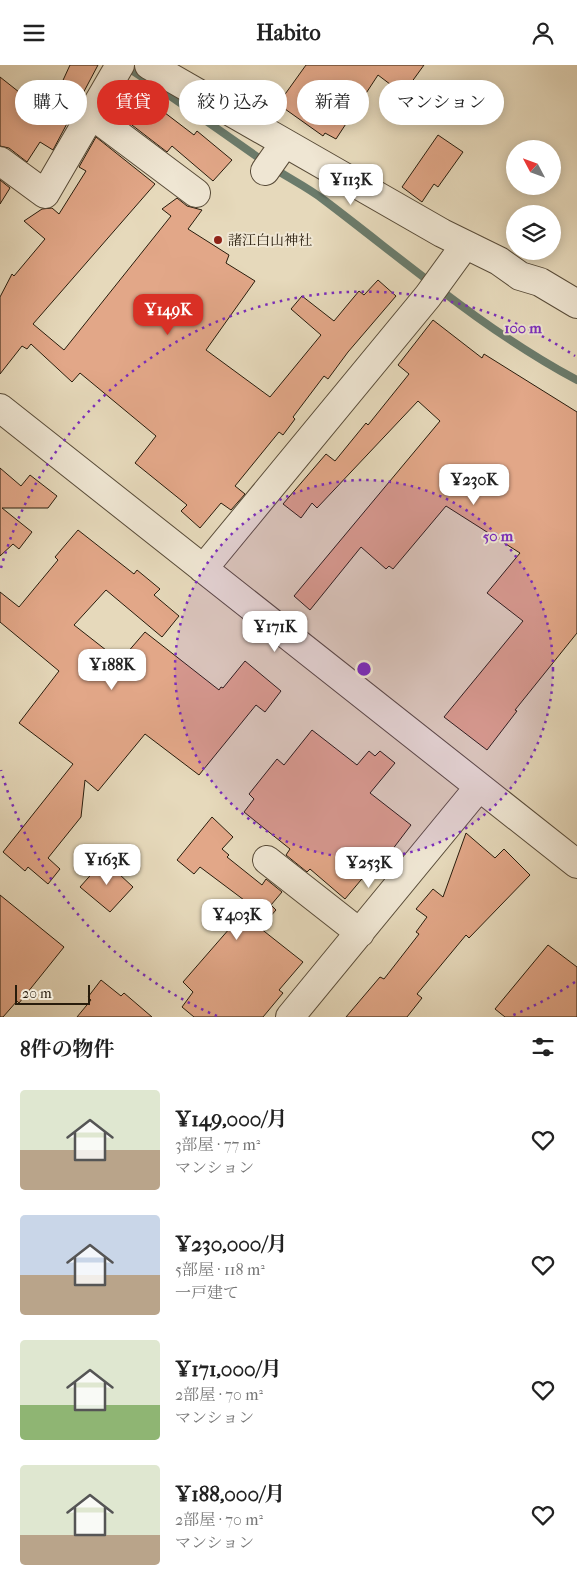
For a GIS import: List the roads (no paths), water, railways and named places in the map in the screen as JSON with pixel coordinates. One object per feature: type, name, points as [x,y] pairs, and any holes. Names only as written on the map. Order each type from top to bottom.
[{"type":"street","points":[[148,65],[284,144],[465,245],[499,261],[520,276],[540,281],[577,304]]},
{"type":"street","points":[[0,161],[45,194],[118,69]]},
{"type":"street","points":[[92,115],[196,193]]},
{"type":"street","points":[[265,171],[284,144]]},
{"type":"street","points":[[203,569],[434,288],[465,245]]},
{"type":"street","points":[[0,408],[577,864]]},
{"type":"street","points":[[290,1017],[479,787]]},
{"type":"street","points":[[267,861],[360,933]]},
{"type":"waterway","points":[[125,66],[273,168],[317,195],[478,318],[543,361],[577,380]]},
{"type":"place","name":"諸江白山神社","points":[[218,240]]}]
